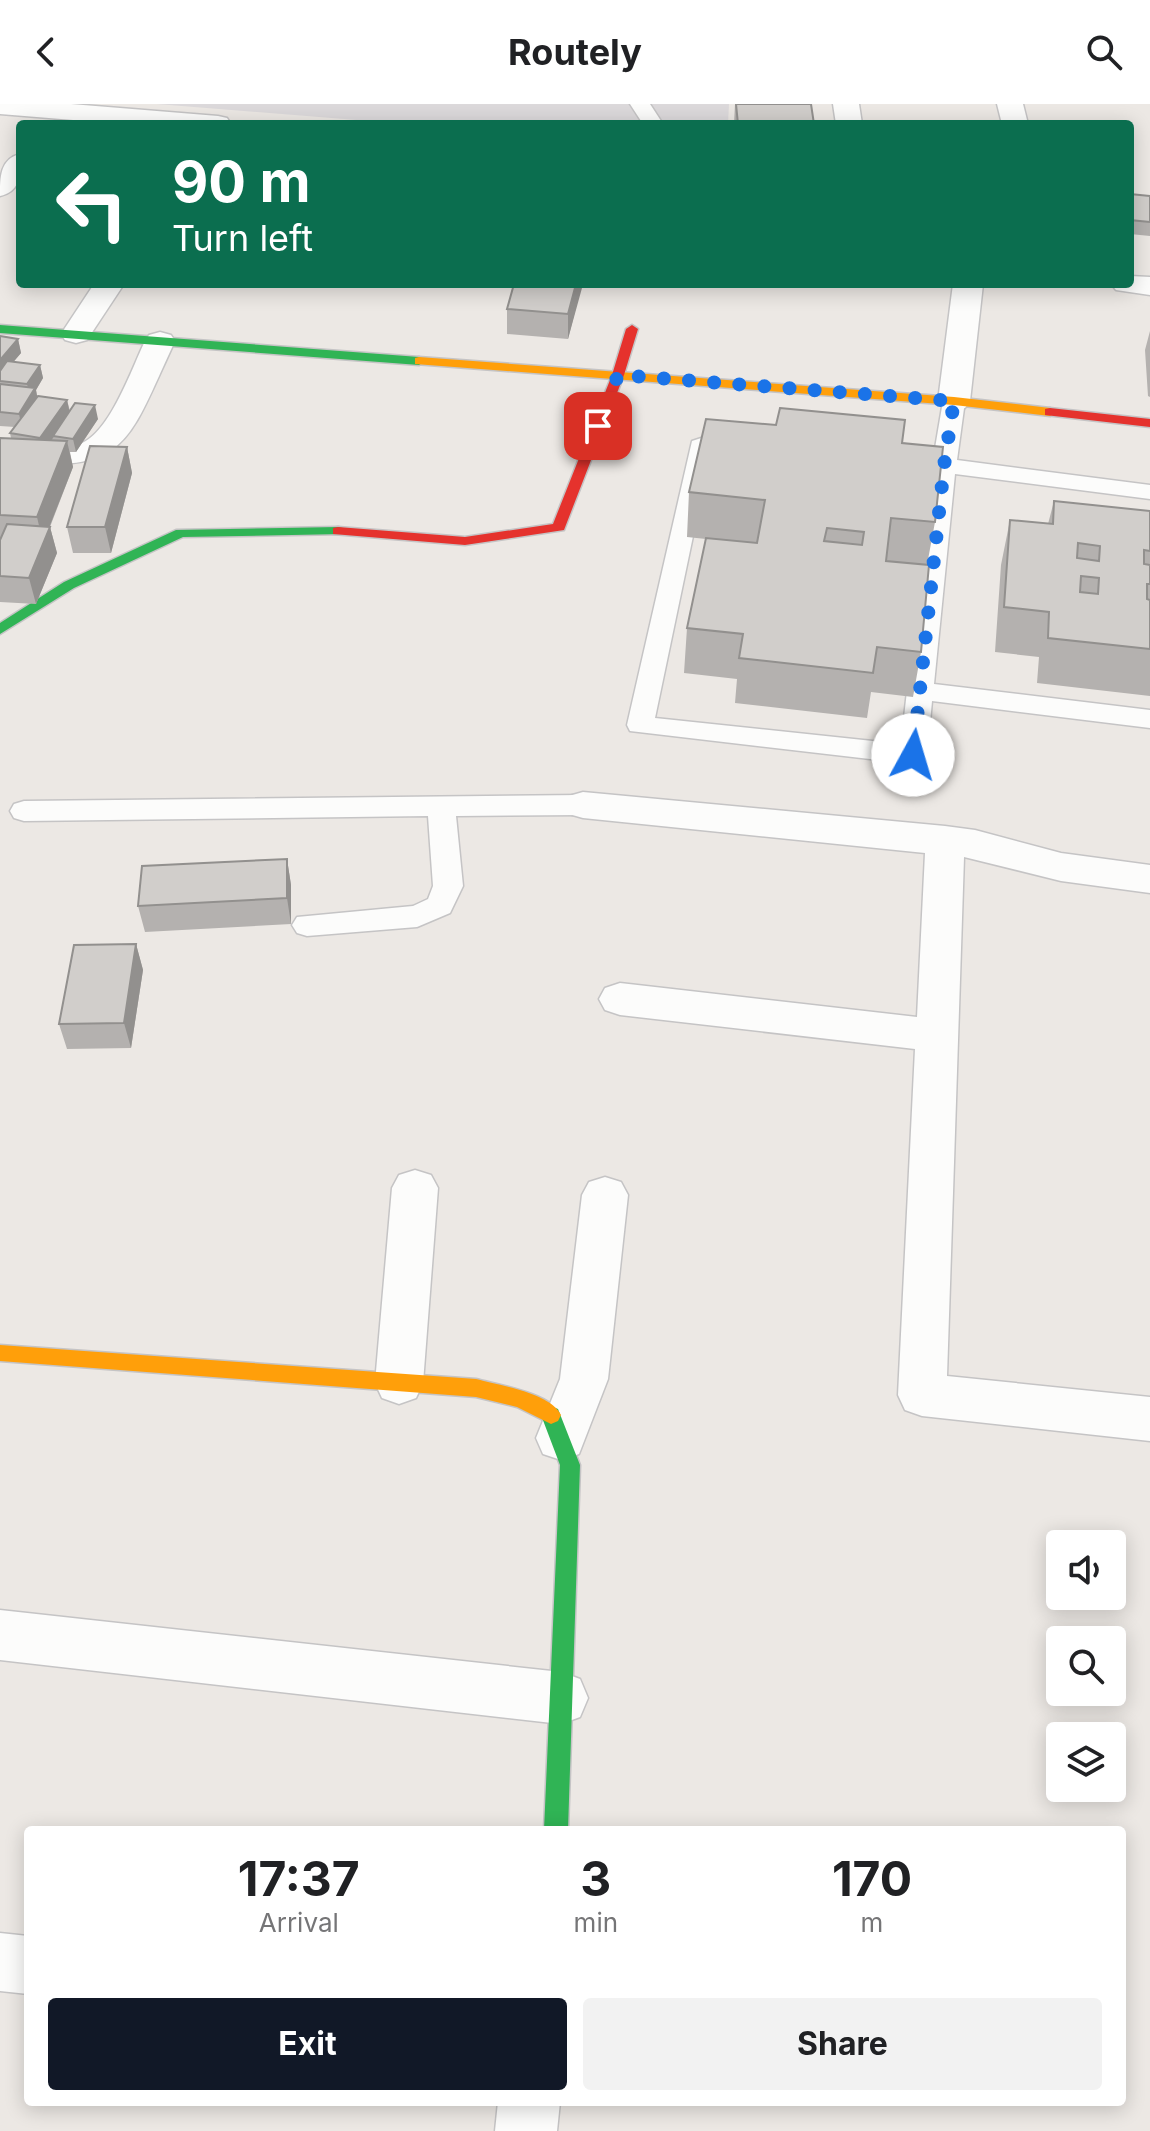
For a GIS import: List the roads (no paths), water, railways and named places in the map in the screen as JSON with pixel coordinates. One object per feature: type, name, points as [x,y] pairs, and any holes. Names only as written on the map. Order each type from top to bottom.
[{"type":"street","points":[[0,106],[56,117],[122,120]]},
{"type":"street","points":[[0,188],[16,167]]},
{"type":"street","points":[[76,334],[106,288]]},
{"type":"street","points":[[954,401],[968,288]]},
{"type":"street","points":[[0,329],[954,401],[1150,423]]},
{"type":"street","points":[[0,629],[69,585],[181,533],[336,531],[465,541],[559,527],[618,375],[632,329]]},
{"type":"street","points":[[0,451],[73,454],[95,449],[111,438],[160,341]]},
{"type":"street","points":[[583,805],[945,840],[975,844],[1089,874],[1150,879]]},
{"type":"street","points":[[945,840],[922,1395],[1150,1419]]},
{"type":"street","points":[[620,999],[937,1035]]},
{"type":"street","points":[[399,1383],[415,1188]]},
{"type":"street","points":[[561,1438],[584,1379],[605,1195]]},
{"type":"street","points":[[0,1353],[476,1388],[521,1399],[551,1414],[570,1465],[556,1826]]},
{"type":"street","points":[[0,1635],[561,1698]]},
{"type":"street","points":[[0,1962],[24,1965]]},
{"type":"street","points":[[526,2131],[529,2106]]},
{"type":"lane","points":[[954,401],[944,466],[913,755],[640,725],[700,446],[732,435],[898,449],[944,466],[1150,492]]},
{"type":"lane","points":[[920,691],[1150,719]]},
{"type":"lane","points":[[24,811],[583,805]]},
{"type":"lane","points":[[307,925],[417,916],[440,906],[448,886],[441,806]]}]
